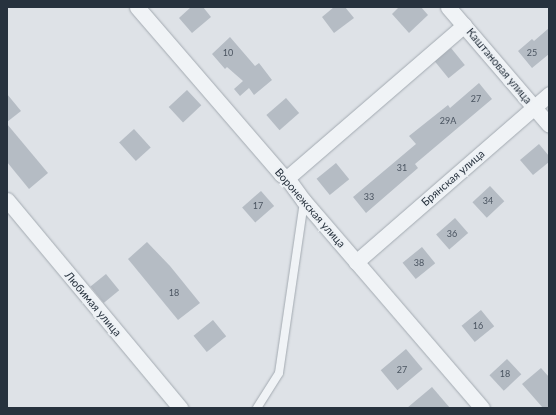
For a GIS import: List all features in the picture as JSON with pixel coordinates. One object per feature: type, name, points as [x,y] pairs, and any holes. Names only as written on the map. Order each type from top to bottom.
[{"type":"street","name":"Воронежская улица","points":[[137,7],[276,168],[287,178],[304,201],[482,408]]},
{"type":"street","name":"Каштановая улица","points":[[448,7],[549,125]]},
{"type":"street","points":[[287,178],[464,25]]},
{"type":"street","name":"Брянская улица","points":[[356,262],[549,94]]},
{"type":"street","name":"Любимая улица","points":[[7,200],[180,408]]},
{"type":"lane","points":[[257,408],[279,373],[304,201]]},
{"type":"building","points":[[191,7],[203,7],[211,17],[192,33],[179,18]]},
{"type":"building","points":[[334,7],[345,7],[354,18],[334,33],[322,17]]},
{"type":"building","points":[[399,7],[421,7],[428,15],[409,33],[392,14]]},
{"type":"building","points":[[549,28],[549,54],[532,68],[518,51],[532,39],[534,41]]},
{"type":"building","points":[[230,37],[255,66],[259,63],[272,80],[254,95],[249,88],[240,96],[234,89],[243,81],[227,67],[225,69],[212,54]]},
{"type":"building","points":[[451,48],[465,65],[449,78],[435,61]]},
{"type":"building","points":[[479,83],[492,99],[415,164],[418,168],[366,213],[353,197],[416,144],[409,136],[448,105],[450,108]]},
{"type":"building","points":[[187,90],[201,105],[183,122],[169,107]]},
{"type":"building","points":[[7,94],[21,111],[7,122]]},
{"type":"building","points":[[286,98],[299,113],[279,130],[266,115]]},
{"type":"building","points":[[7,124],[48,173],[29,189],[7,162]]},
{"type":"building","points":[[134,129],[151,148],[136,161],[119,142]]},
{"type":"building","points":[[539,144],[549,156],[549,162],[533,175],[520,160]]},
{"type":"building","points":[[336,163],[349,179],[330,195],[317,179]]},
{"type":"building","points":[[490,186],[504,201],[487,218],[472,202]]},
{"type":"building","points":[[261,191],[274,206],[255,222],[242,207]]},
{"type":"building","points":[[455,218],[468,233],[449,249],[436,234]]},
{"type":"building","points":[[147,242],[170,266],[200,303],[178,320],[128,259]]},
{"type":"building","points":[[422,247],[435,263],[416,279],[403,263]]},
{"type":"building","points":[[106,274],[119,290],[104,303],[90,287]]},
{"type":"building","points":[[481,310],[494,326],[475,342],[462,326]]},
{"type":"building","points":[[213,320],[226,336],[207,352],[194,336]]},
{"type":"building","points":[[406,349],[423,369],[397,390],[381,370]]},
{"type":"building","points":[[507,359],[521,374],[504,391],[489,375]]},
{"type":"building","points":[[541,368],[549,377],[549,408],[543,408],[522,384]]},
{"type":"building","points":[[432,387],[450,408],[407,408]]}]
